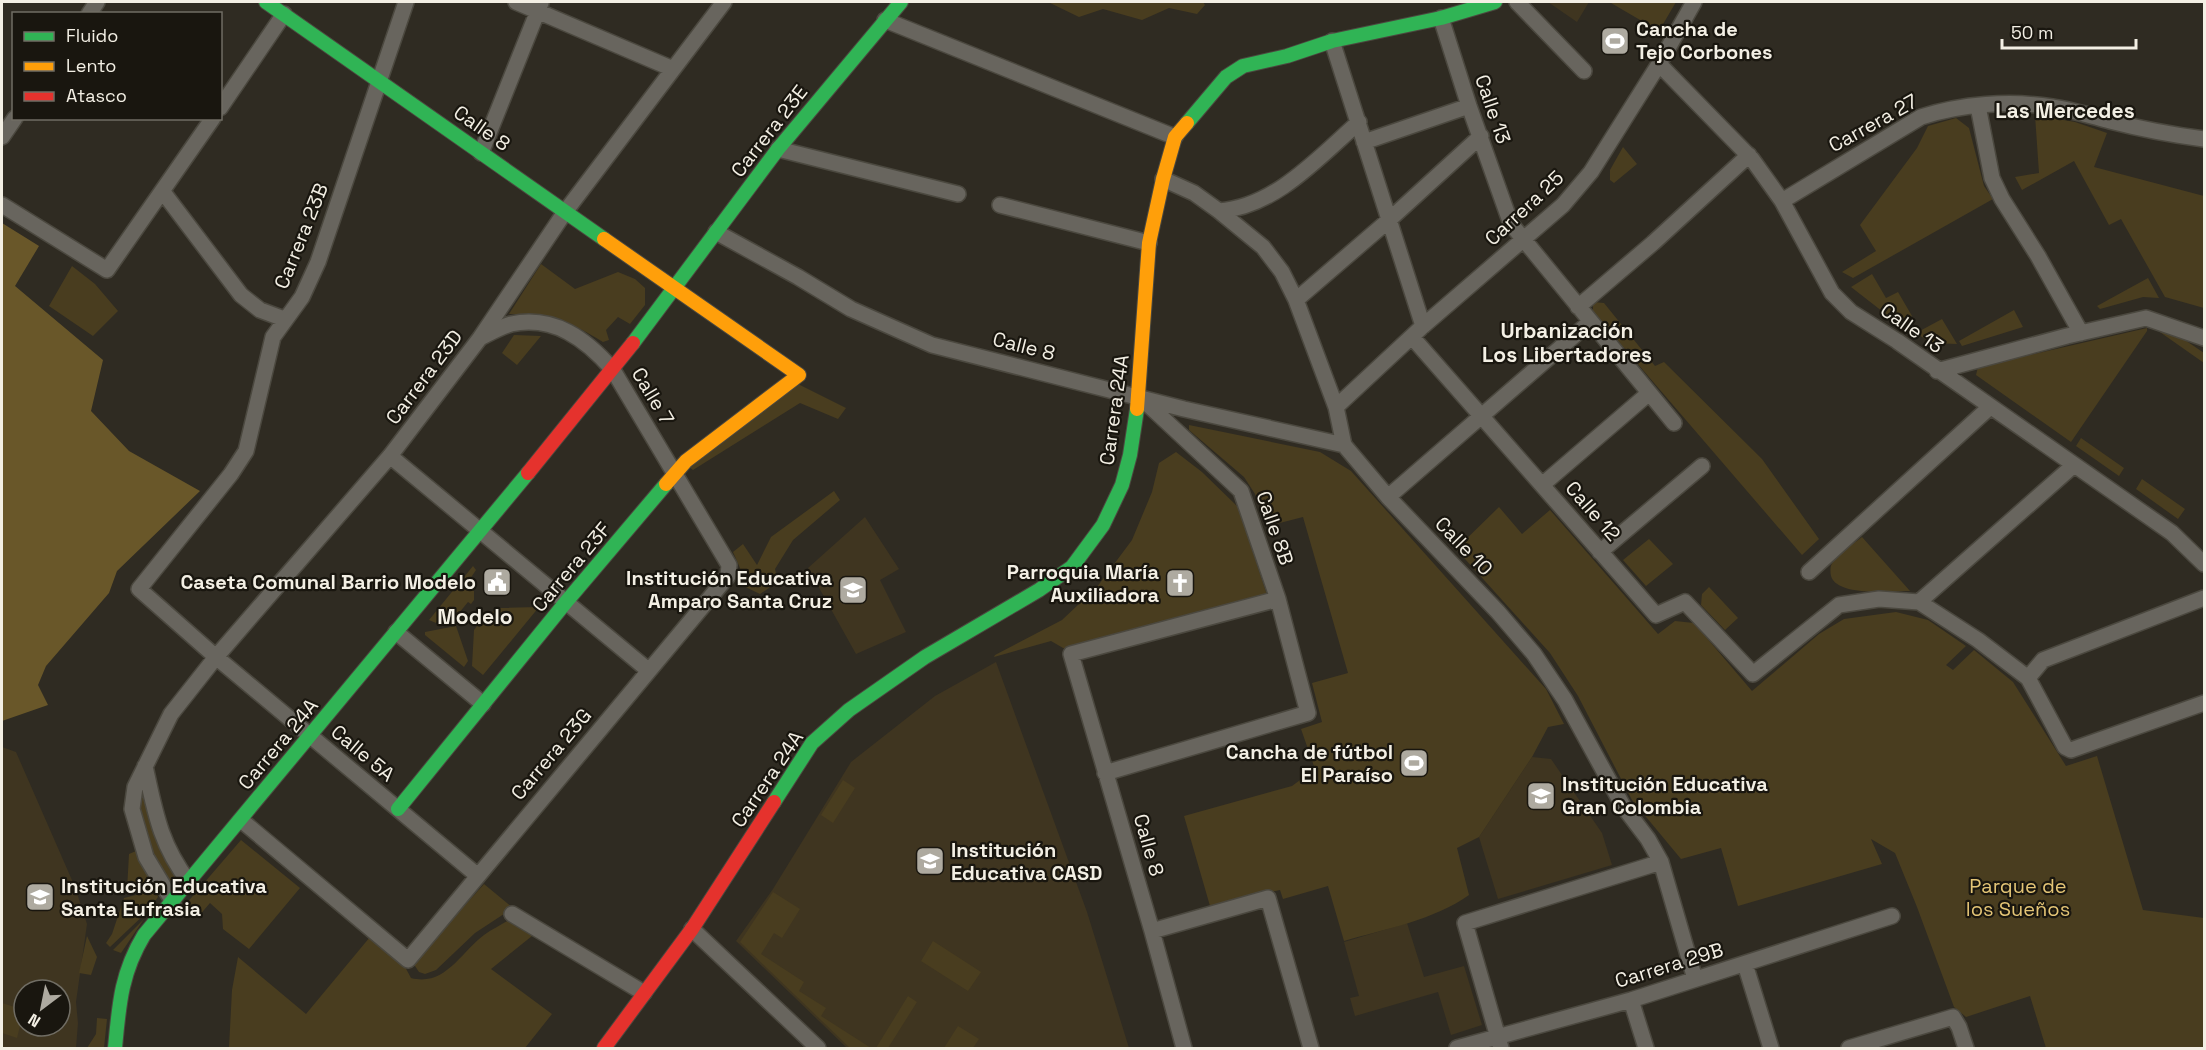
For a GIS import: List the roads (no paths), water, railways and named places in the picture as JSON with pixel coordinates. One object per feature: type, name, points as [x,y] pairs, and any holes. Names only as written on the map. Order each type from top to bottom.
[{"type":"street","name":"Calle 8","points":[[266,2],[799,375]]},
{"type":"street","name":"Carrera 23B","points":[[141,591],[140,586],[231,474],[246,450],[273,337],[302,297],[318,262],[406,2]]},
{"type":"street","points":[[516,2],[540,6],[673,69]]},
{"type":"street","name":"Carrera 23D","points":[[173,902],[146,857],[132,809],[135,787],[171,714],[216,657],[390,456],[480,338],[565,212],[724,2]]},
{"type":"street","name":"Carrera 23E","points":[[674,288],[778,148],[901,2]]},
{"type":"street","name":"Calle 13","points":[[1436,2],[1469,106],[1511,224],[1674,423]]},
{"type":"street","name":"Carrera 24A","points":[[605,1048],[692,929],[792,772],[816,739],[849,710],[916,662],[1039,590],[1072,567],[1103,525],[1122,485],[1130,455],[1138,396],[1149,243],[1163,179],[1175,137],[1226,77],[1243,66],[1287,56],[1332,41],[1441,18],[1495,2]]},
{"type":"street","points":[[1517,2],[1584,71]]},
{"type":"street","name":"Carrera 25","points":[[1336,407],[1423,326],[1563,205],[1591,172],[1659,64],[1694,2]]},
{"type":"street","points":[[481,153],[540,6]]},
{"type":"street","points":[[222,105],[284,14]]},
{"type":"street","points":[[885,20],[1175,137]]},
{"type":"street","points":[[1332,41],[1423,326]]},
{"type":"street","name":"Calle 13","points":[[1659,64],[1749,155],[1782,201],[1832,293],[1851,312],[2183,541],[2205,564]]},
{"type":"street","name":"Carrera 27","points":[[1782,201],[1921,117],[1941,111],[2010,104],[2051,106],[2163,133],[2205,139]]},
{"type":"street","points":[[1364,142],[1469,106]]},
{"type":"street","points":[[1978,106],[1992,178],[2081,333]]},
{"type":"street","points":[[2,137],[14,120]]},
{"type":"street","points":[[2,205],[107,270],[212,120]]},
{"type":"street","points":[[1219,211],[1236,210],[1278,190],[1359,122]]},
{"type":"street","points":[[1296,300],[1389,220],[1481,136]]},
{"type":"street","points":[[778,148],[958,194]]},
{"type":"street","points":[[1578,306],[1749,155]]},
{"type":"street","name":"Calle 10","points":[[1163,179],[1194,193],[1219,211],[1263,247],[1282,272],[1296,300],[1336,407],[1344,444],[1388,497],[1484,597],[1534,654],[1565,700],[1623,806],[1648,838],[1660,862],[1695,979]]},
{"type":"street","points":[[163,192],[241,295],[260,310],[284,319]]},
{"type":"street","points":[[1000,205],[1149,243]]},
{"type":"street","name":"Calle 8","points":[[716,232],[851,309],[933,345],[1184,409],[1344,444]]},
{"type":"street","name":"Carrera 24A","points":[[115,1048],[123,976],[133,952],[144,935],[612,370],[674,288]]},
{"type":"street","points":[[1937,371],[2146,318],[2205,338]]},
{"type":"street","points":[[1388,497],[1590,322]]},
{"type":"street","name":"Calle 7","points":[[480,338],[508,325],[548,324],[561,327],[596,351],[612,370],[729,566],[728,576]]},
{"type":"street","points":[[2182,329],[2205,343]]},
{"type":"street","name":"Calle 12","points":[[1412,337],[1656,615],[1685,602],[1753,674],[1839,604],[1879,599],[1919,602]]},
{"type":"street","name":"Carrera 23F","points":[[398,809],[675,474],[694,454],[799,375]]},
{"type":"street","points":[[1542,485],[1648,394]]},
{"type":"street","name":"Calle 8B","points":[[1106,773],[1308,713],[1278,599],[1241,491],[1138,396]]},
{"type":"street","points":[[1809,572],[1990,407]]},
{"type":"street","points":[[390,456],[648,669]]},
{"type":"street","points":[[2074,465],[1919,602],[1978,640],[2028,678],[2065,747],[2072,750],[2205,704]]},
{"type":"street","points":[[1600,552],[1702,466]]},
{"type":"street","name":"Carrera 23G","points":[[241,820],[408,960],[648,669],[728,576]]},
{"type":"street","name":"Calle 5A","points":[[141,591],[216,657],[478,876]]},
{"type":"street","points":[[2028,678],[2043,660],[2205,598]]},
{"type":"street","name":"Calle 8","points":[[1184,1048],[1071,654],[1278,599]]},
{"type":"street","points":[[396,633],[483,704]]},
{"type":"street","points":[[145,766],[164,843],[189,882]]},
{"type":"street","points":[[1499,1042],[1464,923],[1660,862]]},
{"type":"street","points":[[1152,931],[1268,898],[1311,1048]]},
{"type":"street","points":[[512,914],[644,993]]},
{"type":"street","name":"Carrera 29B","points":[[1457,1048],[1499,1042],[1892,916]]},
{"type":"street","points":[[692,929],[818,1048]]},
{"type":"street","points":[[1745,964],[1771,1048]]},
{"type":"street","points":[[1631,1000],[1646,1048]]},
{"type":"street","points":[[1849,1048],[1953,1017],[1966,1048]]},
{"type":"place","name":"Cancha de Tejo Corbones","points":[[1615,41]]},
{"type":"place","name":"Caseta Comunal Barrio Modelo","points":[[497,582]]},
{"type":"place","name":"Parroquia María Auxiliadora","points":[[1180,583]]},
{"type":"place","name":"Institución Educativa Amparo Santa Cruz","points":[[853,590]]},
{"type":"place","name":"Cancha de fútbol El Paraíso","points":[[1414,763]]},
{"type":"place","name":"Institución Educativa Gran Colombia","points":[[1541,796]]},
{"type":"place","name":"Institución Educativa CASD","points":[[930,861]]},
{"type":"place","name":"Institución Educativa Santa Eufrasia","points":[[40,897]]},
{"type":"district","name":"Las Mercedes","points":[[2065,111]]},
{"type":"district","name":"Urbanización Los Libertadores","points":[[1567,343]]},
{"type":"district","name":"Modelo","points":[[475,617]]},
{"type":"park label","name":"Parque de los Sueños","points":[[2018,898]]}]
